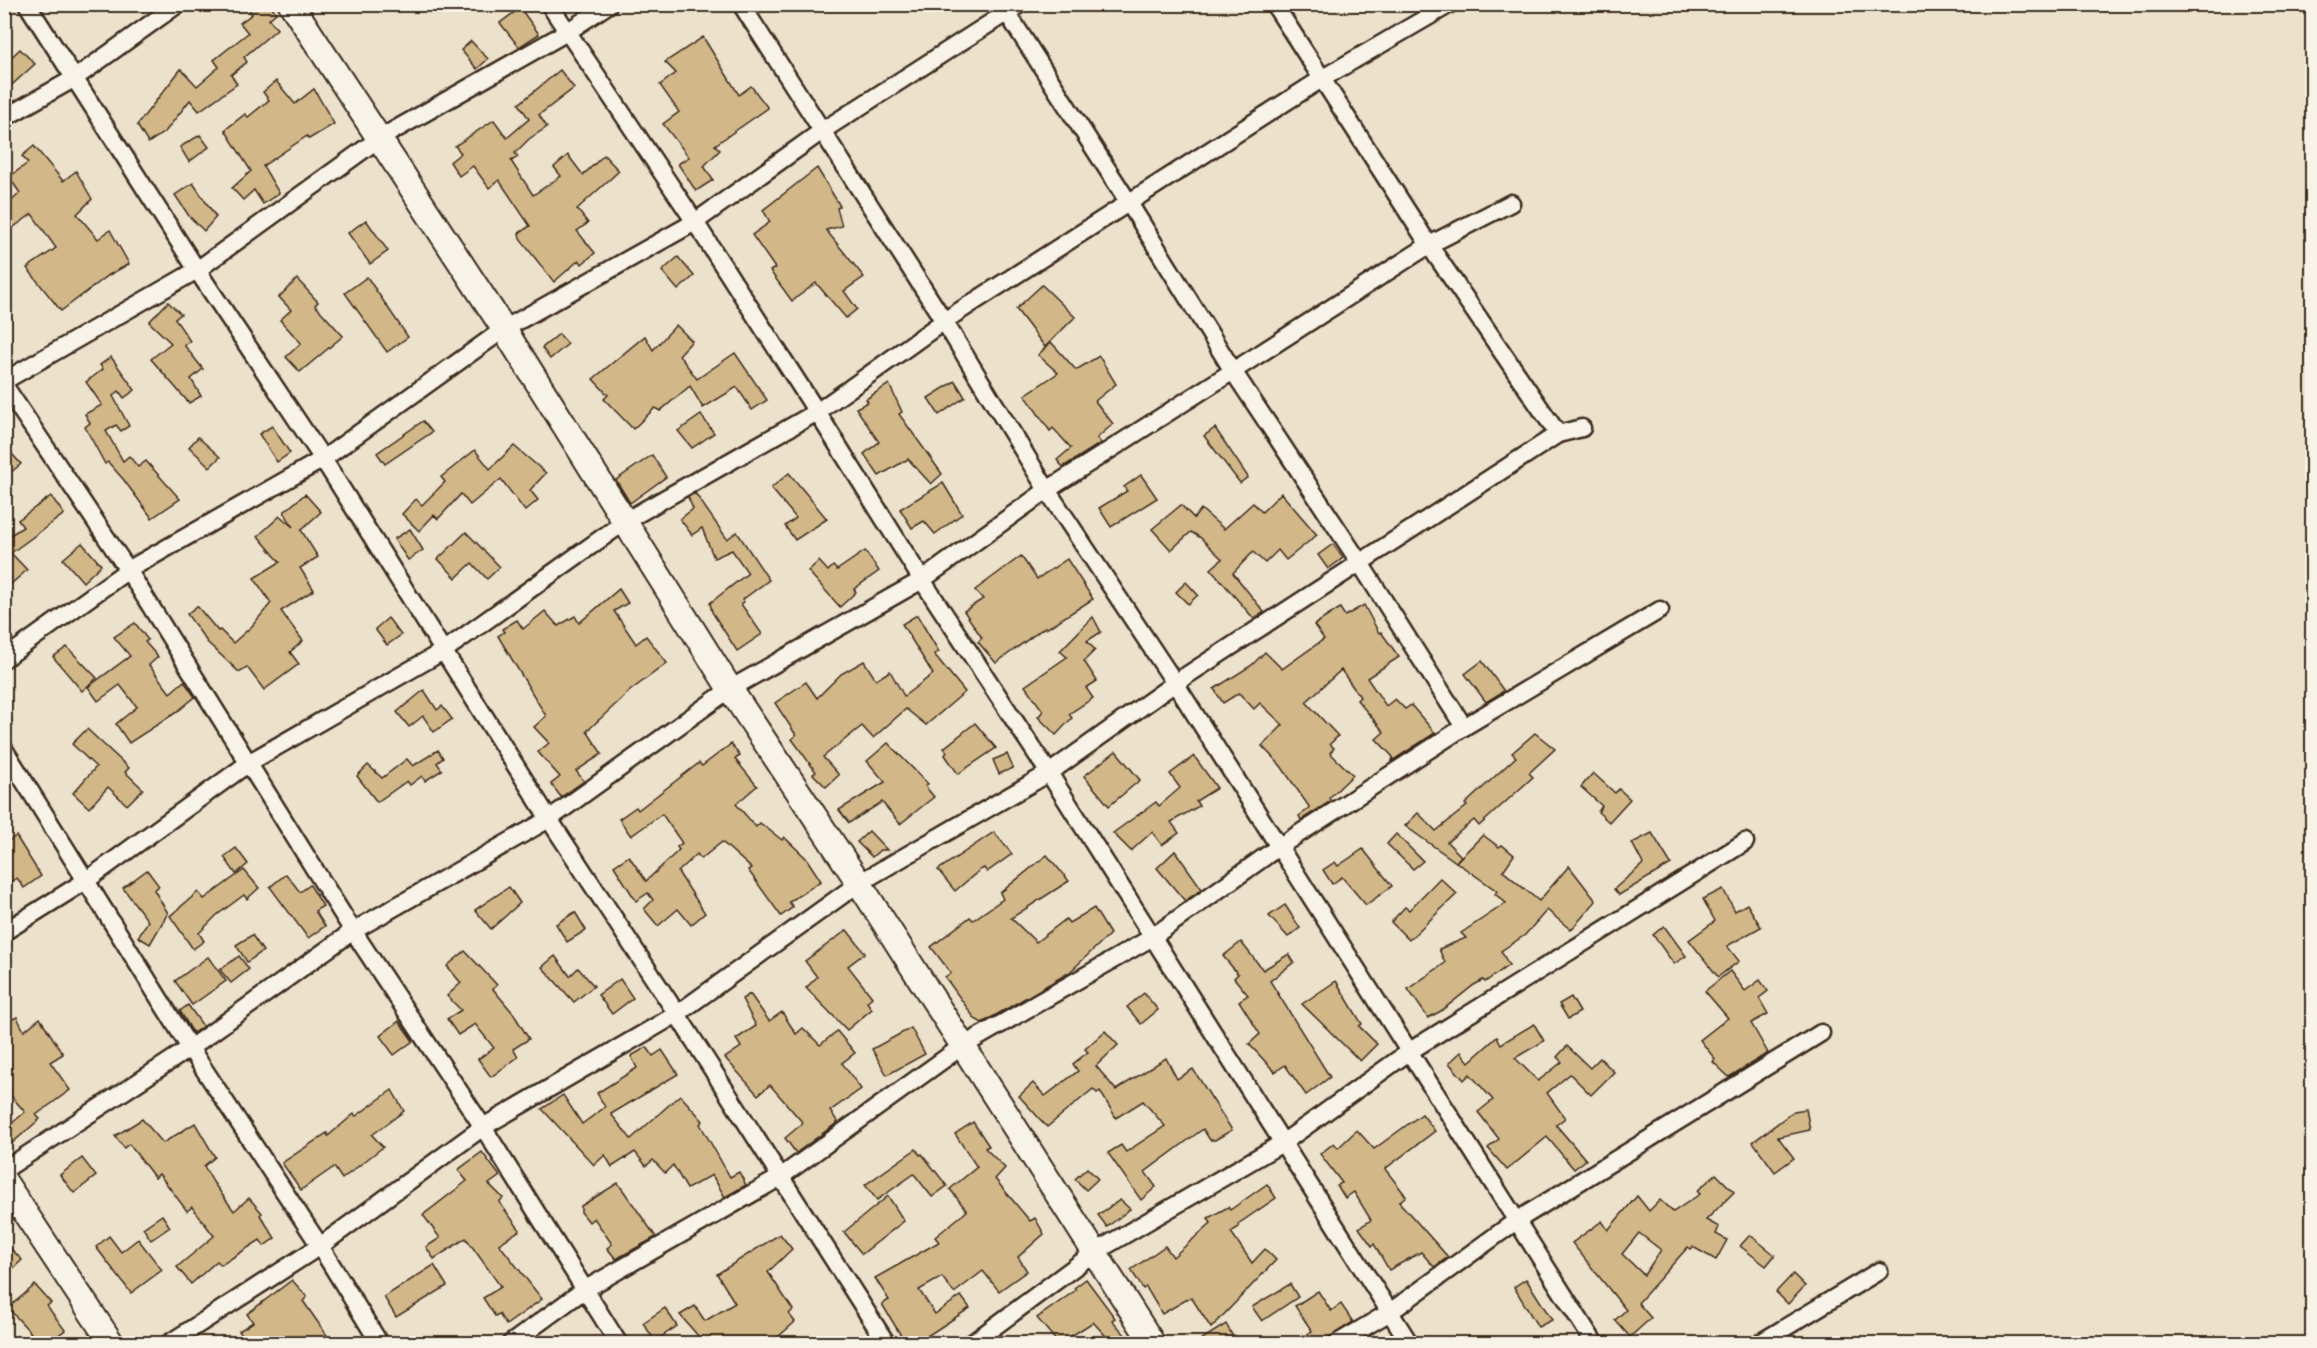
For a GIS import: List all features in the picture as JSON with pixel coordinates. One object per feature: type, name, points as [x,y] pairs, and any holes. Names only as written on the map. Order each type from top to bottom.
[{"type":"street","points":[[27,4],[197,270],[323,459],[549,819],[677,1014],[779,1178],[887,1344]]},
{"type":"street","points":[[4,118],[75,78],[178,4]]},
{"type":"street","points":[[291,4],[377,140],[627,520],[730,689],[859,883],[961,1047],[1153,1344]]},
{"type":"street","points":[[549,4],[695,222],[921,580],[1049,773],[1151,938],[1284,1142],[1410,1344]]},
{"type":"street","points":[[609,4],[567,32],[377,140],[197,270],[4,383],[128,570],[250,762],[353,931],[483,1127],[619,1344]]},
{"type":"street","points":[[741,4],[944,321],[1047,490],[1175,683],[1277,848],[1410,1051],[1595,1344]]},
{"type":"street","points":[[1274,4],[1430,245],[1558,434]]},
{"type":"street","points":[[4,659],[128,570],[323,459],[504,330],[695,222],[822,131],[1009,7],[1233,371],[1360,562],[1464,727]]},
{"type":"street","points":[[4,932],[87,880],[250,762],[445,650],[627,520],[817,412],[944,321],[1323,78],[1439,8]]},
{"type":"street","points":[[4,1170],[190,1048],[353,931],[549,819],[730,689],[921,580],[1047,490],[1430,245],[1511,203]]},
{"type":"street","points":[[168,1344],[320,1246],[483,1127],[677,1014],[859,883],[1049,773],[1175,683],[1360,562],[1558,434],[1582,428]]},
{"type":"street","points":[[510,1344],[584,1290],[779,1178],[961,1047],[1151,938],[1277,848],[1464,727],[1660,610]]},
{"type":"street","points":[[4,749],[190,1048],[320,1246],[380,1344]]},
{"type":"street","points":[[970,1344],[1095,1252],[1284,1142],[1410,1051],[1745,842]]},
{"type":"street","points":[[1336,1344],[1390,1312],[1516,1221],[1821,1033]]},
{"type":"street","points":[[4,1180],[112,1344]]},
{"type":"street","points":[[1758,1344],[1879,1271]]},
{"type":"building","points":[[245,4],[270,4],[276,13],[269,19],[277,29],[244,57],[247,62],[231,75],[237,84],[199,111],[190,100],[165,132],[148,143],[137,125],[181,69],[197,86],[219,67],[214,60],[248,33],[240,23],[252,14]]},
{"type":"building","points":[[520,8],[539,34],[519,47],[500,23]]},
{"type":"building","points":[[703,37],[739,95],[751,86],[768,108],[715,145],[720,150],[704,166],[713,180],[696,191],[678,164],[689,157],[663,124],[679,112],[660,85],[676,73],[665,62]]},
{"type":"building","points":[[471,41],[488,59],[477,69],[461,50]]},
{"type":"building","points":[[20,49],[35,64],[4,92],[4,64]]},
{"type":"building","points":[[560,70],[574,88],[539,115],[547,127],[529,139],[515,153],[518,157],[511,161],[533,195],[561,176],[554,167],[568,155],[583,175],[604,155],[619,171],[577,209],[588,223],[577,231],[595,253],[582,264],[579,260],[554,282],[520,239],[519,233],[530,226],[499,180],[489,188],[473,166],[459,176],[450,162],[461,153],[455,146],[494,120],[507,138],[529,119],[519,104]]},
{"type":"building","points":[[276,81],[295,104],[314,89],[334,124],[309,139],[307,136],[263,166],[279,193],[263,204],[254,190],[243,200],[232,188],[251,171],[225,130],[245,114],[248,117],[269,100],[263,92]]},
{"type":"building","points":[[200,135],[209,147],[189,162],[180,147]]},
{"type":"building","points":[[34,146],[63,181],[76,171],[92,199],[77,214],[98,239],[110,230],[129,264],[109,275],[61,311],[27,268],[56,248],[32,214],[4,234],[4,208],[20,193],[9,177],[28,163],[22,156]]},
{"type":"building","points":[[817,168],[840,206],[837,208],[842,226],[826,230],[864,277],[844,291],[857,309],[846,318],[816,283],[792,301],[770,271],[775,268],[752,235],[770,222],[763,210]]},
{"type":"building","points":[[193,183],[216,217],[204,231],[189,216],[175,195]]},
{"type":"building","points":[[366,220],[388,251],[370,264],[348,233]]},
{"type":"building","points":[[678,257],[694,276],[678,290],[662,271]]},
{"type":"building","points":[[367,277],[408,337],[387,352],[345,293]]},
{"type":"building","points":[[297,279],[318,302],[315,305],[343,336],[300,372],[286,357],[301,343],[280,320],[291,310],[279,297]]},
{"type":"building","points":[[1042,285],[1075,317],[1045,347],[1016,309]]},
{"type":"building","points":[[168,302],[181,314],[175,319],[190,341],[184,345],[203,369],[191,379],[201,396],[189,403],[151,359],[171,343],[149,322]]},
{"type":"building","points":[[676,325],[692,341],[679,355],[697,379],[735,353],[767,400],[752,410],[737,387],[703,408],[690,386],[660,411],[655,408],[633,429],[604,399],[608,395],[593,379],[645,336],[653,350]]},
{"type":"building","points":[[559,334],[568,344],[550,359],[542,348]]},
{"type":"building","points":[[1051,342],[1076,370],[1099,356],[1116,384],[1095,401],[1113,424],[1097,438],[1101,443],[1063,467],[1057,460],[1071,448],[1053,428],[1050,431],[1025,395],[1058,373],[1038,355]]},
{"type":"building","points":[[111,357],[135,390],[124,398],[119,391],[113,396],[129,426],[121,431],[116,425],[106,431],[123,461],[129,456],[138,467],[146,461],[180,499],[152,518],[123,479],[108,462],[105,464],[85,427],[90,423],[85,414],[102,405],[86,382],[103,369],[100,365]]},
{"type":"building","points":[[955,381],[965,397],[939,415],[928,398]]},
{"type":"building","points":[[889,384],[902,412],[899,414],[942,474],[931,484],[908,459],[879,476],[864,454],[879,442],[856,408],[868,402],[866,399]]},
{"type":"building","points":[[701,415],[714,433],[692,448],[678,431]]},
{"type":"building","points":[[423,421],[432,432],[385,464],[377,453]]},
{"type":"building","points":[[272,426],[290,453],[277,462],[259,434]]},
{"type":"building","points":[[1215,428],[1248,477],[1240,483],[1204,436]]},
{"type":"building","points":[[198,437],[220,457],[210,467],[189,447]]},
{"type":"building","points":[[4,445],[21,464],[4,478]]},
{"type":"building","points":[[514,446],[546,473],[530,490],[538,500],[525,511],[501,479],[470,505],[461,494],[438,519],[434,515],[419,531],[402,514],[416,499],[422,505],[445,482],[441,477],[475,450],[490,469]]},
{"type":"building","points":[[652,455],[666,477],[630,503],[616,480]]},
{"type":"building","points":[[789,473],[827,519],[795,540],[785,526],[796,518],[771,488]]},
{"type":"building","points":[[1141,475],[1157,498],[1111,527],[1099,508],[1127,491],[1124,487]]},
{"type":"building","points":[[943,483],[962,514],[935,534],[924,521],[912,528],[900,509]]},
{"type":"building","points":[[695,493],[727,539],[737,532],[769,580],[742,600],[744,602],[741,604],[762,634],[737,651],[712,612],[710,603],[748,573],[732,550],[714,558],[702,528],[692,535],[680,519],[693,509],[688,497]]},
{"type":"building","points":[[1281,493],[1317,535],[1286,560],[1278,550],[1265,563],[1253,552],[1233,573],[1264,612],[1254,619],[1211,569],[1222,559],[1201,538],[1191,532],[1171,550],[1152,529],[1181,505],[1194,518],[1201,509],[1224,529],[1253,503],[1262,512]]},
{"type":"building","points":[[305,494],[321,512],[301,530],[318,557],[300,568],[314,590],[281,611],[303,641],[290,652],[299,664],[264,690],[247,667],[239,672],[207,642],[187,614],[197,606],[218,631],[220,630],[233,643],[252,626],[271,603],[254,578],[280,562],[258,536],[280,516],[293,527],[284,512]]},
{"type":"building","points":[[51,496],[64,514],[11,553],[27,570],[4,590],[4,539],[23,527],[18,520]]},
{"type":"building","points":[[410,529],[423,550],[408,560],[394,539]]},
{"type":"building","points":[[466,532],[500,567],[487,579],[472,563],[456,578],[438,559]]},
{"type":"building","points":[[82,543],[101,565],[83,582],[63,559]]},
{"type":"building","points":[[1333,544],[1343,558],[1328,569],[1318,555]]},
{"type":"building","points":[[865,551],[879,571],[854,589],[856,592],[840,607],[808,571],[819,561],[828,571],[833,566],[837,570]]},
{"type":"building","points":[[1021,556],[1037,579],[1067,559],[1093,599],[1046,629],[1045,627],[996,663],[978,642],[982,638],[964,611],[983,599],[975,590]]},
{"type":"building","points":[[1186,582],[1198,595],[1188,604],[1176,592]]},
{"type":"building","points":[[619,589],[628,603],[614,611],[636,644],[646,636],[667,663],[631,690],[587,731],[602,754],[576,771],[584,781],[561,797],[551,784],[560,777],[538,752],[549,743],[534,727],[546,716],[498,636],[504,632],[502,629],[517,620],[523,629],[545,611],[558,626],[575,616],[579,623]]},
{"type":"building","points":[[1364,605],[1379,633],[1381,632],[1399,657],[1367,678],[1386,706],[1395,699],[1405,709],[1411,705],[1435,733],[1392,761],[1393,757],[1376,739],[1384,732],[1357,700],[1360,697],[1341,670],[1306,702],[1338,736],[1330,744],[1334,748],[1330,753],[1353,775],[1329,798],[1331,801],[1301,820],[1299,816],[1310,808],[1281,766],[1262,746],[1283,725],[1260,703],[1254,709],[1239,693],[1223,703],[1214,689],[1252,665],[1265,652],[1282,669],[1324,639],[1314,625],[1340,608],[1345,616]]},
{"type":"building","points":[[917,615],[939,652],[934,654],[965,692],[926,725],[906,709],[873,738],[862,726],[823,757],[839,775],[826,787],[813,774],[816,772],[792,739],[796,735],[775,703],[806,682],[817,698],[841,674],[864,661],[876,680],[890,671],[904,696],[933,674],[902,624]]},
{"type":"building","points":[[1093,617],[1101,632],[1087,641],[1095,650],[1084,661],[1097,681],[1086,688],[1093,698],[1069,714],[1072,718],[1056,735],[1038,717],[1043,711],[1025,686],[1067,657],[1060,651]]},
{"type":"building","points":[[388,618],[401,635],[387,645],[375,629]]},
{"type":"building","points":[[135,623],[148,640],[145,642],[158,657],[149,665],[170,693],[184,681],[195,697],[177,712],[129,743],[116,724],[137,707],[120,685],[98,701],[88,687],[130,656],[114,637]]},
{"type":"building","points":[[67,647],[97,678],[82,691],[53,657]]},
{"type":"building","points":[[1482,661],[1504,691],[1486,702],[1465,674]]},
{"type":"building","points":[[424,690],[437,710],[442,706],[452,719],[434,732],[423,716],[409,727],[397,712]]},
{"type":"building","points":[[975,723],[996,748],[958,774],[945,755],[947,752],[944,748]]},
{"type":"building","points":[[87,729],[129,768],[125,772],[143,789],[127,805],[108,787],[89,808],[73,793],[96,767],[72,744]]},
{"type":"building","points":[[1535,733],[1555,749],[1529,773],[1533,777],[1479,826],[1474,820],[1447,842],[1461,856],[1456,862],[1405,826],[1418,813],[1436,831],[1467,806],[1465,804],[1516,757],[1512,753]]},
{"type":"building","points":[[888,743],[928,784],[925,786],[934,797],[900,824],[882,802],[849,823],[839,810],[885,782],[867,761]]},
{"type":"building","points":[[731,744],[740,756],[735,759],[757,786],[736,804],[756,827],[760,823],[782,840],[784,837],[806,858],[821,881],[789,902],[793,907],[781,916],[748,870],[751,868],[722,842],[701,859],[697,854],[678,872],[705,913],[691,925],[678,909],[658,926],[644,909],[653,900],[648,893],[636,901],[614,866],[629,856],[646,881],[679,850],[677,847],[682,843],[662,814],[631,836],[619,819],[636,807],[638,810],[699,763],[702,766]]},
{"type":"building","points":[[438,750],[443,758],[437,763],[442,770],[425,781],[422,776],[410,785],[407,781],[377,802],[357,776],[368,765],[382,778],[407,759],[413,766]]},
{"type":"building","points":[[1116,751],[1140,780],[1109,806],[1084,776]]},
{"type":"building","points":[[1007,754],[1013,768],[999,774],[993,760]]},
{"type":"building","points":[[1194,756],[1217,788],[1196,801],[1199,806],[1171,822],[1179,833],[1162,845],[1152,832],[1131,851],[1113,833],[1156,802],[1159,806],[1180,788],[1170,774]]},
{"type":"building","points":[[1593,773],[1615,793],[1619,789],[1630,799],[1609,822],[1598,812],[1602,806],[1581,787]]},
{"type":"building","points":[[869,831],[887,850],[880,850],[872,857],[857,842]]},
{"type":"building","points":[[994,832],[1012,854],[987,872],[984,868],[980,870],[955,891],[938,870]]},
{"type":"building","points":[[1652,833],[1671,864],[1619,895],[1614,889],[1643,864],[1632,843]]},
{"type":"building","points":[[1396,834],[1423,861],[1413,869],[1387,844]]},
{"type":"building","points":[[1483,835],[1499,847],[1502,845],[1514,855],[1503,871],[1539,901],[1569,866],[1596,901],[1571,930],[1547,910],[1525,935],[1501,951],[1509,965],[1485,982],[1483,980],[1474,985],[1441,1011],[1428,1018],[1408,989],[1445,963],[1439,949],[1466,938],[1461,933],[1506,903],[1495,894],[1497,891],[1456,862]]},
{"type":"building","points":[[16,836],[41,876],[24,888],[17,878],[4,886],[4,844]]},
{"type":"building","points":[[236,848],[248,864],[236,874],[224,857]]},
{"type":"building","points":[[1363,849],[1392,886],[1366,905],[1342,877],[1332,884],[1323,870],[1335,862],[1338,866]]},
{"type":"building","points":[[1175,851],[1202,889],[1185,901],[1157,868]]},
{"type":"building","points":[[1047,855],[1069,881],[1011,918],[1036,942],[1066,919],[1069,923],[1094,908],[1110,934],[1070,972],[982,1023],[975,1019],[945,977],[951,973],[931,947],[970,917],[973,920],[1003,899],[1000,893]]},
{"type":"building","points":[[147,870],[159,886],[154,890],[168,913],[150,944],[138,937],[148,921],[123,888]]},
{"type":"building","points":[[244,870],[259,888],[247,899],[244,895],[217,915],[199,933],[204,941],[193,949],[170,916],[198,892],[204,899]]},
{"type":"building","points":[[286,874],[300,892],[310,885],[323,906],[315,911],[325,926],[308,938],[270,887]]},
{"type":"building","points":[[1440,878],[1457,894],[1409,940],[1391,922],[1405,907],[1409,910]]},
{"type":"building","points":[[509,887],[520,903],[491,929],[475,910]]},
{"type":"building","points":[[1723,889],[1735,911],[1747,904],[1761,927],[1727,946],[1739,961],[1718,977],[1689,940],[1715,921],[1703,899]]},
{"type":"building","points":[[1285,905],[1300,928],[1288,937],[1269,916]]},
{"type":"building","points":[[575,912],[586,930],[567,942],[556,924]]},
{"type":"building","points":[[1664,926],[1686,956],[1674,964],[1653,935]]},
{"type":"building","points":[[847,930],[865,953],[848,966],[872,997],[867,1002],[872,1009],[847,1030],[806,988],[817,977],[805,961]]},
{"type":"building","points":[[252,935],[263,951],[247,962],[236,945]]},
{"type":"building","points":[[1241,942],[1263,970],[1289,954],[1294,962],[1270,981],[1330,1077],[1306,1095],[1285,1065],[1275,1072],[1249,1044],[1260,1034],[1239,1001],[1248,995],[1234,978],[1238,974],[1223,956]]},
{"type":"building","points":[[465,951],[497,985],[493,989],[513,1013],[529,1039],[513,1049],[518,1057],[491,1077],[478,1059],[494,1048],[475,1024],[458,1035],[447,1019],[461,1010],[447,996],[461,983],[447,966]]},
{"type":"building","points":[[239,956],[249,969],[231,983],[220,970]]},
{"type":"building","points":[[555,956],[570,976],[578,968],[594,986],[574,1002],[542,967]]},
{"type":"building","points":[[208,957],[226,981],[192,1005],[175,981]]},
{"type":"building","points":[[1730,971],[1745,991],[1760,980],[1768,991],[1759,998],[1768,1014],[1751,1023],[1768,1053],[1729,1077],[1713,1062],[1715,1059],[1700,1040],[1728,1018],[1705,991]]},
{"type":"building","points":[[620,979],[633,998],[612,1014],[598,995]]},
{"type":"building","points":[[1336,981],[1362,1024],[1359,1026],[1377,1044],[1360,1061],[1302,1004]]},
{"type":"building","points":[[1144,993],[1158,1010],[1141,1024],[1127,1007]]},
{"type":"building","points":[[750,994],[769,1021],[782,1012],[796,1034],[803,1028],[820,1045],[837,1031],[855,1053],[842,1063],[861,1089],[830,1111],[838,1122],[796,1153],[785,1138],[803,1123],[770,1085],[758,1095],[725,1058],[741,1047],[736,1039],[756,1026],[742,999]]},
{"type":"building","points":[[1571,997],[1580,1012],[1568,1019],[1559,1004]]},
{"type":"building","points":[[188,1005],[203,1026],[193,1033],[180,1011]]},
{"type":"building","points":[[17,1017],[24,1031],[40,1018],[63,1054],[50,1062],[70,1090],[36,1115],[40,1119],[4,1150],[4,1130],[25,1112],[4,1088],[4,1023]]},
{"type":"building","points":[[399,1021],[413,1041],[394,1055],[380,1036]]},
{"type":"building","points":[[1534,1024],[1544,1041],[1515,1058],[1538,1081],[1562,1062],[1557,1057],[1567,1046],[1590,1068],[1600,1058],[1614,1072],[1591,1095],[1570,1074],[1547,1093],[1565,1118],[1556,1125],[1586,1160],[1574,1169],[1547,1137],[1507,1170],[1488,1148],[1499,1139],[1478,1112],[1493,1100],[1470,1074],[1464,1080],[1449,1063],[1461,1052],[1469,1062],[1497,1037],[1501,1044]]},
{"type":"building","points":[[911,1028],[925,1054],[887,1075],[872,1049]]},
{"type":"building","points":[[1105,1031],[1118,1045],[1096,1066],[1116,1090],[1166,1058],[1177,1079],[1193,1069],[1232,1130],[1215,1140],[1210,1140],[1203,1129],[1145,1172],[1156,1187],[1141,1200],[1108,1153],[1121,1145],[1126,1152],[1165,1126],[1143,1101],[1116,1118],[1100,1091],[1097,1093],[1093,1089],[1047,1127],[1019,1096],[1033,1083],[1045,1096],[1078,1071],[1073,1064],[1088,1052],[1085,1049]]},
{"type":"building","points":[[647,1047],[653,1056],[662,1050],[678,1074],[611,1114],[631,1139],[680,1095],[703,1121],[700,1124],[730,1177],[739,1172],[746,1185],[725,1197],[712,1175],[687,1189],[673,1165],[665,1173],[653,1160],[646,1166],[635,1152],[612,1167],[605,1155],[594,1165],[542,1109],[563,1095],[582,1124],[605,1107],[597,1093],[637,1068],[631,1056]]},
{"type":"building","points":[[392,1090],[404,1111],[372,1135],[383,1147],[342,1179],[334,1167],[301,1190],[282,1163],[327,1133],[328,1136],[354,1114],[356,1116]]},
{"type":"building","points":[[1806,1109],[1810,1130],[1778,1137],[1794,1158],[1775,1172],[1753,1142],[1794,1111]]},
{"type":"building","points":[[1422,1114],[1435,1131],[1385,1169],[1406,1196],[1399,1202],[1448,1257],[1434,1267],[1421,1252],[1389,1270],[1374,1244],[1372,1246],[1359,1228],[1371,1220],[1354,1192],[1345,1198],[1337,1185],[1342,1183],[1320,1154],[1334,1143],[1338,1148],[1357,1130],[1374,1149]]},
{"type":"building","points":[[142,1119],[163,1143],[195,1123],[215,1157],[204,1166],[213,1182],[234,1211],[249,1198],[262,1213],[260,1215],[275,1238],[264,1246],[260,1240],[221,1265],[217,1261],[191,1284],[177,1267],[214,1236],[192,1207],[187,1211],[159,1174],[155,1178],[129,1144],[124,1148],[115,1136]]},
{"type":"building","points":[[973,1122],[989,1146],[985,1148],[1005,1168],[995,1179],[1030,1221],[1035,1218],[1044,1234],[1018,1257],[1027,1271],[999,1291],[983,1271],[954,1293],[942,1277],[919,1290],[935,1314],[961,1296],[970,1308],[915,1344],[906,1344],[882,1304],[889,1300],[875,1278],[939,1242],[935,1237],[967,1211],[950,1189],[977,1167],[955,1134]]},
{"type":"building","points":[[916,1149],[947,1186],[932,1197],[914,1174],[877,1200],[865,1185]]},
{"type":"building","points":[[482,1152],[500,1176],[489,1184],[503,1198],[499,1202],[520,1230],[499,1244],[542,1299],[506,1325],[499,1314],[495,1316],[483,1298],[501,1287],[466,1238],[434,1259],[426,1247],[440,1238],[423,1215],[467,1181],[458,1170]]},
{"type":"building","points":[[82,1158],[96,1176],[74,1193],[60,1175]]},
{"type":"building","points":[[1087,1168],[1098,1179],[1086,1190],[1075,1179]]},
{"type":"building","points":[[1716,1174],[1734,1192],[1706,1220],[1719,1227],[1716,1234],[1727,1240],[1716,1260],[1693,1247],[1691,1249],[1688,1247],[1638,1303],[1651,1318],[1630,1337],[1615,1320],[1626,1310],[1572,1243],[1602,1221],[1608,1230],[1637,1196],[1649,1211],[1660,1200],[1673,1212],[1700,1194],[1697,1191]],"holes":[[[1639,1233],[1661,1250],[1644,1275],[1622,1254]]]},
{"type":"building","points":[[618,1183],[656,1237],[616,1259],[607,1248],[612,1244],[594,1218],[589,1222],[581,1212],[581,1206]]},
{"type":"building","points":[[1267,1184],[1276,1198],[1238,1224],[1239,1227],[1231,1232],[1252,1263],[1265,1249],[1276,1260],[1211,1328],[1191,1297],[1162,1314],[1146,1287],[1143,1289],[1131,1270],[1165,1246],[1173,1257],[1211,1223],[1208,1218],[1228,1207],[1230,1210]]},
{"type":"building","points":[[888,1196],[904,1221],[862,1254],[844,1232]]},
{"type":"building","points":[[1120,1200],[1130,1209],[1107,1227],[1098,1215]]},
{"type":"building","points":[[162,1215],[170,1227],[151,1240],[143,1228]]},
{"type":"building","points":[[780,1234],[792,1249],[768,1272],[793,1310],[789,1314],[795,1322],[770,1344],[705,1344],[680,1315],[695,1306],[705,1321],[735,1303],[717,1274]]},
{"type":"building","points":[[1750,1235],[1775,1255],[1766,1266],[1740,1246]]},
{"type":"building","points":[[109,1236],[121,1252],[138,1239],[162,1270],[131,1293],[96,1247]]},
{"type":"building","points":[[4,1242],[22,1260],[4,1277]]},
{"type":"building","points":[[434,1265],[447,1286],[396,1317],[384,1297]]},
{"type":"building","points":[[1793,1274],[1805,1286],[1788,1304],[1776,1292]]},
{"type":"building","points":[[1086,1279],[1115,1318],[1112,1320],[1133,1344],[1113,1344],[1093,1322],[1059,1344],[1037,1318],[1076,1290],[1074,1288]]},
{"type":"building","points":[[1526,1279],[1552,1320],[1538,1327],[1514,1287]]},
{"type":"building","points":[[292,1280],[307,1297],[303,1301],[333,1344],[272,1344],[266,1338],[258,1344],[248,1344],[239,1331],[253,1322],[247,1314]]},
{"type":"building","points":[[1290,1284],[1298,1297],[1262,1321],[1252,1307]]},
{"type":"building","points":[[35,1285],[51,1303],[47,1306],[65,1330],[47,1344],[20,1344],[31,1333],[8,1308]]},
{"type":"building","points":[[1318,1291],[1331,1311],[1341,1304],[1353,1322],[1319,1344],[1293,1344],[1312,1331],[1295,1306]]},
{"type":"building","points":[[665,1308],[677,1326],[655,1341],[643,1323]]},
{"type":"building","points":[[1226,1324],[1237,1344],[1194,1344]]}]
